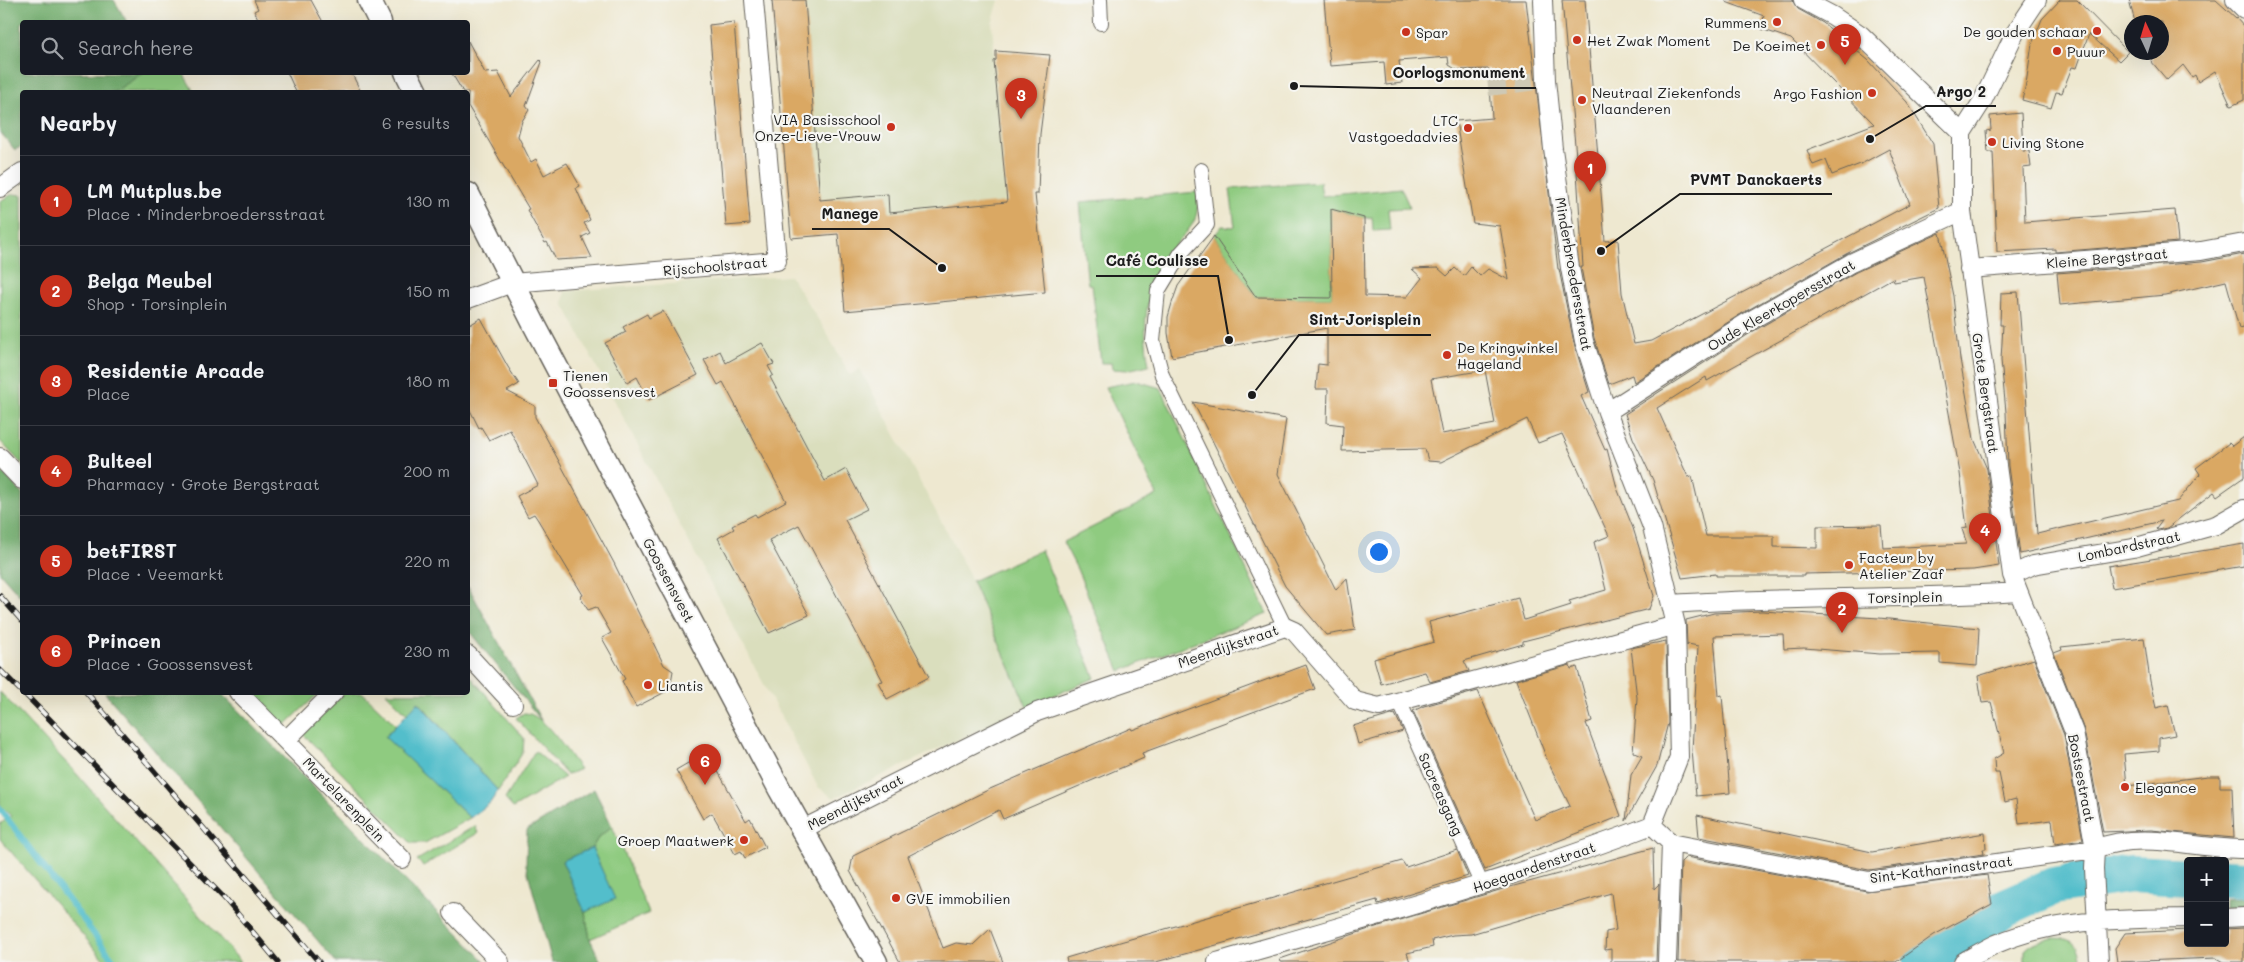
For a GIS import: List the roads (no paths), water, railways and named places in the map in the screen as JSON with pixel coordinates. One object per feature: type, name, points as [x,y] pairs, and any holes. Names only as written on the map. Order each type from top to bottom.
[{"type":"street","points":[[369,0],[379,20]]},
{"type":"street","name":"Rijschoolstraat","points":[[512,283],[776,261],[754,0]]},
{"type":"street","points":[[1100,0],[1101,23]]},
{"type":"street","name":"Minderbroedersstraat","points":[[1543,0],[1546,80],[1553,149],[1570,268],[1584,341],[1607,412],[1652,527],[1676,625]]},
{"type":"street","points":[[1804,0],[1833,16],[1861,35],[1962,133],[1983,100],[2015,32],[2037,0]]},
{"type":"street","points":[[2235,0],[2244,9]]},
{"type":"street","points":[[408,75],[415,90]]},
{"type":"street","name":"Grote Bergstraat","points":[[1962,133],[1962,211],[2015,584]]},
{"type":"street","points":[[1201,170],[1206,225],[1181,253],[1158,291],[1152,341],[1162,375],[1285,627]]},
{"type":"street","points":[[0,188],[20,174]]},
{"type":"street","name":"Goossensvest","points":[[470,198],[512,283],[801,830],[876,962]]},
{"type":"street","name":"Oude Kleerkopersstraat","points":[[1607,412],[1746,323],[1851,263],[1962,211]]},
{"type":"street","name":"Kleine Bergstraat","points":[[1969,269],[2201,251],[2244,243]]},
{"type":"street","points":[[470,298],[512,283]]},
{"type":"street","points":[[0,457],[20,478]]},
{"type":"street","name":"Lombardstraat","points":[[2015,584],[2033,565],[2133,548],[2216,525],[2244,509]]},
{"type":"street","name":"Torsinplein","points":[[1671,604],[1732,600],[1944,597],[2015,584]]},
{"type":"street","name":"Bostsestraat","points":[[2015,584],[2074,732],[2095,849],[2094,869],[2099,962]]},
{"type":"street","points":[[1667,962],[1670,843],[1652,825],[1680,757],[1676,625]]},
{"type":"street","name":"Meendijkstraat","points":[[801,830],[1038,712],[1285,627],[1294,631],[1355,701],[1379,707],[1400,703],[1676,625]]},
{"type":"street","points":[[470,657],[513,704]]},
{"type":"street","name":"Martelarenplein","points":[[241,695],[402,859]]},
{"type":"street","points":[[286,740],[331,695]]},
{"type":"street","name":"Sacreasgang","points":[[1400,703],[1482,885]]},
{"type":"street","name":"Hoegaardenstraat","points":[[1217,962],[1482,885],[1592,848],[1652,825]]},
{"type":"street","name":"Sint-Katharinastraat","points":[[1670,843],[1869,881],[2095,849],[2110,843],[2140,840],[2216,849],[2244,849]]},
{"type":"street","points":[[455,916],[500,962]]},
{"type":"street","points":[[2229,918],[2244,917]]},
{"type":"street","points":[[1963,962],[1996,944],[2037,930],[2098,920],[2184,918]]},
{"type":"water","points":[[418,702],[498,791],[490,803],[470,818],[385,737]]},
{"type":"water","points":[[592,848],[615,899],[585,912],[562,861]]},
{"type":"waterway","points":[[0,809],[115,962]]},
{"type":"waterway","points":[[1922,962],[2006,907],[2054,886],[2131,874],[2184,877]]},
{"type":"waterway","points":[[2229,878],[2244,879]]},
{"type":"tunnel","points":[[1488,87],[1546,80]]},
{"type":"railway","points":[[0,596],[20,619]]},
{"type":"railway","points":[[0,670],[20,690]]},
{"type":"railway","points":[[26,695],[225,899],[278,962]]},
{"type":"railway","points":[[89,695],[319,962]]},
{"type":"place","name":"Rummens","points":[[1777,22]]},
{"type":"place","name":"De gouden schaar","points":[[2097,31]]},
{"type":"place","name":"Spar","points":[[1406,32]]},
{"type":"place","name":"Het Zwak Moment","points":[[1577,40]]},
{"type":"place","name":"De Koeimet","points":[[1821,45]]},
{"type":"place","name":"Puuur","points":[[2057,51]]},
{"type":"place","name":"betFIRST","points":[[1845,65]]},
{"type":"place","name":"Oorlogsmonument","points":[[1294,86]]},
{"type":"place","name":"Argo Fashion","points":[[1872,93]]},
{"type":"place","name":"Neutraal Ziekenfonds Vlaanderen","points":[[1582,100]]},
{"type":"place","name":"Residentie Arcade","points":[[1021,119]]},
{"type":"place","name":"VIA Basisschool Onze-Lieve-Vrouw","points":[[891,127]]},
{"type":"place","name":"LTC Vastgoedadvies","points":[[1468,128]]},
{"type":"place","name":"Argo 2","points":[[1870,139]]},
{"type":"place","name":"Living Stone","points":[[1992,142]]},
{"type":"place","name":"LM Mutplus.be","points":[[1590,192]]},
{"type":"place","name":"PVMT Danckaerts","points":[[1601,251]]},
{"type":"place","name":"Manege","points":[[942,268]]},
{"type":"place","name":"Café Coulisse","points":[[1229,340]]},
{"type":"place","name":"De Kringwinkel Hageland","points":[[1447,355]]},
{"type":"place","name":"Tienen Goossensvest","points":[[553,383]]},
{"type":"place","name":"Sint-Jorisplein","points":[[1252,395]]},
{"type":"place","name":"Bulteel","points":[[1985,554]]},
{"type":"place","name":"Facteur by Atelier Zaaf","points":[[1849,565]]},
{"type":"place","name":"Belga Meubel","points":[[1842,633]]},
{"type":"place","name":"Liantis","points":[[648,685]]},
{"type":"place","name":"Princen","points":[[705,785]]},
{"type":"place","name":"Elegance","points":[[2125,787]]},
{"type":"place","name":"Groep Maatwerk","points":[[744,840]]},
{"type":"place","name":"GVE immobilien","points":[[896,898]]}]
